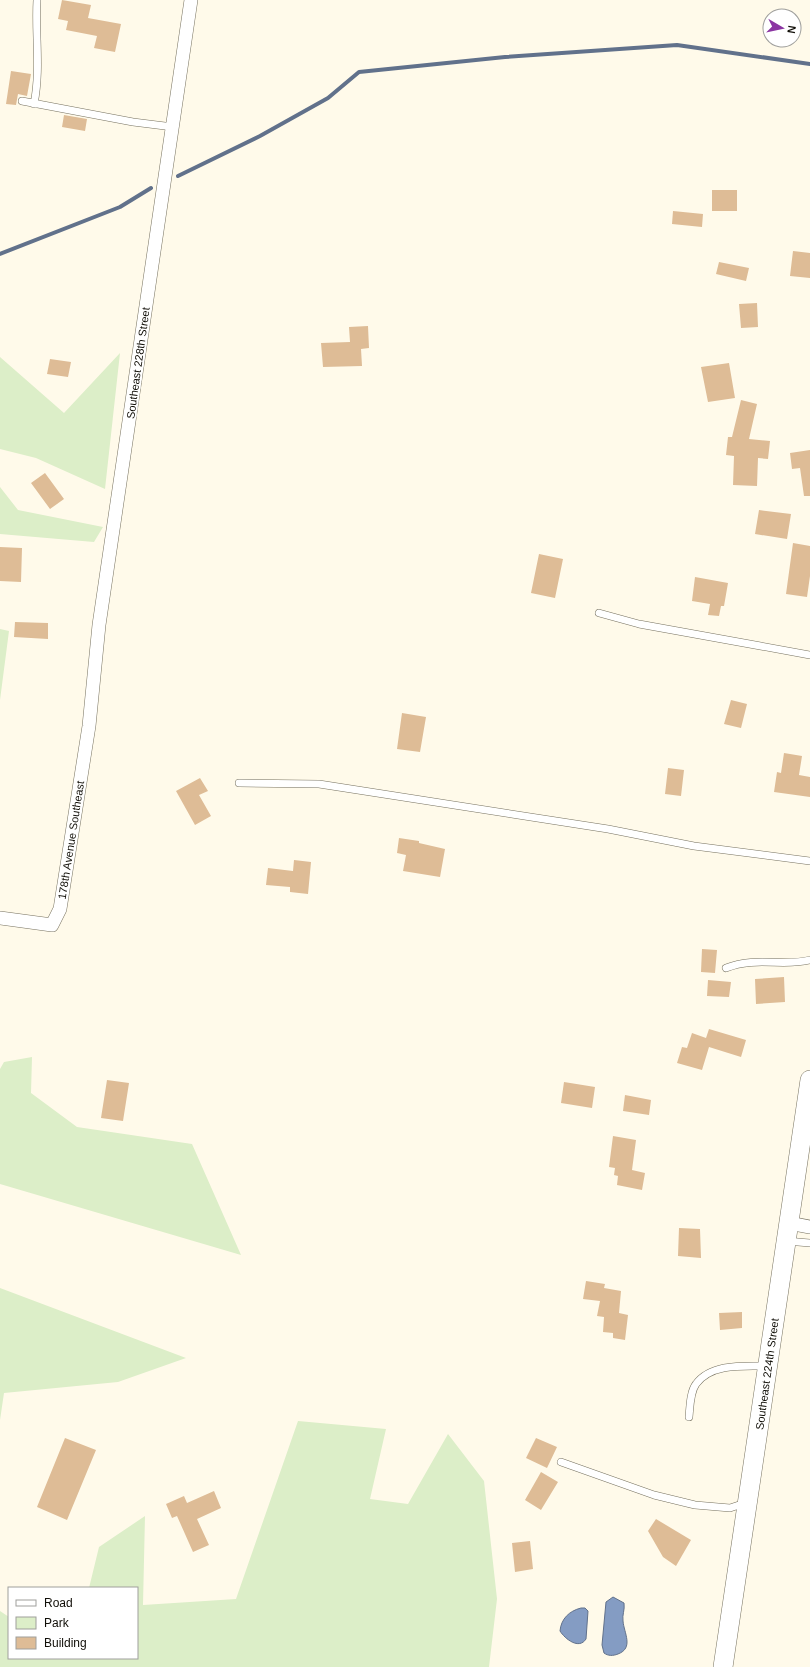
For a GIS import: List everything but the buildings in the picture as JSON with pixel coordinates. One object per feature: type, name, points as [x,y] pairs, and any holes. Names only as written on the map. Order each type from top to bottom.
[{"type":"street","name":"Southeast 228th Street","points":[[89,726],[99,626],[191,0]]},
{"type":"street","name":"178th Avenue Southeast","points":[[0,918],[52,925],[60,909],[89,726]]},
{"type":"street","name":"Southeast 224th Street","points":[[723,1667],[810,1080]]},
{"type":"street","points":[[788,1232],[810,1227]]},
{"type":"lane","points":[[34,104],[38,78],[36,23],[37,0]]},
{"type":"lane","points":[[22,101],[134,122],[173,127]]},
{"type":"lane","points":[[599,613],[639,624],[810,654]]},
{"type":"lane","points":[[239,783],[319,784],[593,827],[694,846],[810,861]]},
{"type":"lane","points":[[726,968],[735,964],[759,961],[802,962],[810,960]]},
{"type":"lane","points":[[788,1232],[810,1243]]},
{"type":"lane","points":[[688,1417],[696,1384],[706,1374],[717,1370],[738,1366],[768,1366]]},
{"type":"lane","points":[[561,1462],[647,1492],[695,1505],[730,1508],[748,1502]]},
{"type":"green space","points":[[120,353],[105,489],[36,458],[0,449],[0,357],[64,413]]},
{"type":"green space","points":[[0,487],[18,510],[103,527],[94,542],[0,534]]},
{"type":"green space","points":[[0,629],[9,631],[0,700]]},
{"type":"green space","points":[[32,1057],[31,1093],[77,1127],[192,1144],[241,1255],[0,1184],[0,1069],[4,1062]]},
{"type":"green space","points":[[0,1288],[186,1358],[118,1382],[4,1393],[0,1420]]},
{"type":"green space","points":[[298,1421],[386,1429],[370,1499],[408,1504],[448,1434],[484,1481],[497,1599],[489,1667],[0,1667],[0,1611],[8,1616],[8,1659],[138,1659],[138,1587],[89,1587],[99,1547],[145,1516],[143,1605],[236,1599]]},
{"type":"water","points":[[613,1597],[624,1603],[623,1619],[627,1644],[623,1651],[616,1655],[607,1655],[604,1653],[602,1645],[606,1602]]},
{"type":"water","points":[[585,1608],[588,1611],[586,1639],[580,1644],[572,1642],[560,1631],[566,1616],[569,1613]]},
{"type":"waterway","points":[[178,176],[260,136],[328,98],[359,72],[505,57],[677,45],[810,64]]},
{"type":"waterway","points":[[0,254],[120,207],[151,188]]}]
